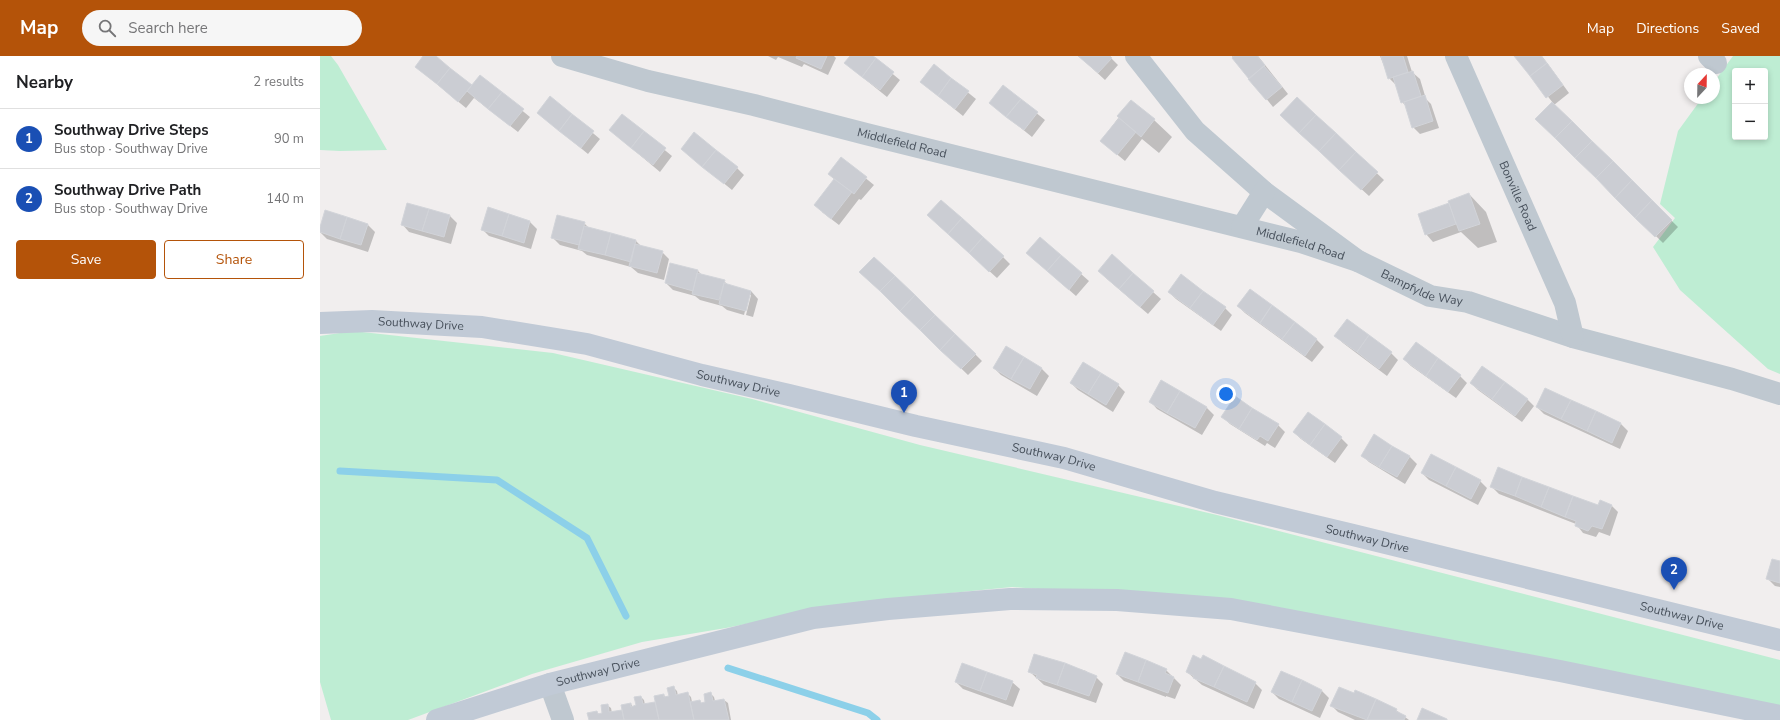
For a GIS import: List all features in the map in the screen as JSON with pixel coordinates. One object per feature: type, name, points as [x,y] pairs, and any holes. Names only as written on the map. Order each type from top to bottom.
[{"type":"street","name":"Middlefield Road","points":[[562,56],[648,81],[754,105],[1301,242],[1358,260]]},
{"type":"street","name":"Bampfylde Way","points":[[1136,56],[1195,131],[1264,192],[1358,260],[1430,296],[1468,302],[1573,338],[1732,379],[1780,394]]},
{"type":"street","name":"Bonville Road","points":[[1456,56],[1565,303],[1573,338]]},
{"type":"street","name":"Middlefield Road","points":[[1242,227],[1264,192]]},
{"type":"street","name":"Southway Drive","points":[[320,323],[372,321],[482,327],[587,344],[702,375],[789,394],[916,426],[1064,458],[1215,502],[1377,540],[1780,640]]},
{"type":"street","name":"Southway Drive","points":[[437,720],[550,684],[813,618],[888,608],[1010,599],[1117,600],[1231,609],[1560,671],[1780,716]]},
{"type":"street","points":[[550,684],[563,720]]},
{"type":"green space","points":[[320,56],[331,56],[338,65],[387,150],[320,150]]},
{"type":"green space","points":[[1733,56],[1780,56],[1780,374],[1768,369],[1680,290],[1653,247],[1675,218],[1660,204],[1678,131],[1698,104],[1720,104],[1720,74]]},
{"type":"green space","points":[[353,331],[553,353],[752,399],[920,445],[1217,515],[1780,660],[1780,714],[1232,604],[1012,587],[850,603],[726,628],[642,642],[532,674],[408,720],[331,720],[320,682],[320,336]]},
{"type":"building","points":[[423,56],[436,56],[450,68],[437,84],[415,67]]},
{"type":"building","points":[[797,56],[827,56],[821,69],[796,58]]},
{"type":"building","points":[[850,56],[873,56],[876,58],[862,77],[844,63]]},
{"type":"building","points":[[1078,56],[1110,56],[1112,58],[1098,73]]},
{"type":"building","points":[[1234,56],[1257,56],[1265,65],[1249,79],[1232,58]]},
{"type":"building","points":[[1381,56],[1403,56],[1408,72],[1388,79]]},
{"type":"building","points":[[1514,56],[1541,56],[1547,63],[1530,76]]},
{"type":"building","points":[[876,58],[894,72],[880,90],[862,77]]},
{"type":"building","points":[[1547,63],[1563,85],[1546,98],[1530,76]]},
{"type":"building","points":[[934,64],[951,78],[938,96],[920,82]]},
{"type":"building","points":[[1264,66],[1282,87],[1266,100],[1248,79]]},
{"type":"building","points":[[450,68],[472,85],[458,102],[437,84]]},
{"type":"building","points":[[1413,71],[1421,96],[1401,103],[1393,77]]},
{"type":"building","points":[[480,75],[502,92],[488,109],[467,91]]},
{"type":"building","points":[[951,78],[969,91],[955,109],[938,96]]},
{"type":"building","points":[[1003,85],[1021,99],[1006,117],[989,103]]},
{"type":"building","points":[[502,92],[524,109],[510,126],[488,109]]},
{"type":"building","points":[[1425,95],[1433,121],[1412,128],[1404,102]]},
{"type":"building","points":[[550,96],[572,114],[559,131],[537,113]]},
{"type":"building","points":[[1297,97],[1316,115],[1299,133],[1280,115]]},
{"type":"building","points":[[1021,99],[1038,112],[1024,130],[1006,117]]},
{"type":"building","points":[[1131,100],[1155,119],[1141,137],[1117,116]]},
{"type":"building","points":[[1552,102],[1572,121],[1555,138],[1535,119]]},
{"type":"building","points":[[572,114],[594,131],[581,148],[559,131]]},
{"type":"building","points":[[622,114],[644,131],[631,148],[609,130]]},
{"type":"building","points":[[1316,115],[1336,133],[1319,151],[1299,133]]},
{"type":"building","points":[[1119,118],[1136,132],[1117,155],[1100,141]]},
{"type":"building","points":[[1572,121],[1592,141],[1575,158],[1555,138]]},
{"type":"building","points":[[644,131],[666,148],[653,165],[631,148]]},
{"type":"building","points":[[694,132],[716,150],[702,167],[681,149]]},
{"type":"building","points":[[1336,133],[1356,152],[1339,170],[1319,151]]},
{"type":"building","points":[[1592,141],[1613,161],[1596,178],[1575,158]]},
{"type":"building","points":[[716,150],[738,167],[724,184],[702,167]]},
{"type":"building","points":[[1356,152],[1378,172],[1361,190],[1339,170]]},
{"type":"building","points":[[841,157],[867,177],[854,194],[828,174]]},
{"type":"building","points":[[1613,161],[1632,180],[1615,198],[1596,178]]},
{"type":"building","points":[[834,179],[852,192],[831,219],[814,205]]},
{"type":"building","points":[[1632,180],[1652,200],[1635,218],[1615,198]]},
{"type":"building","points":[[1469,193],[1480,224],[1459,231],[1448,201]]},
{"type":"building","points":[[941,200],[962,218],[948,234],[927,215]]},
{"type":"building","points":[[1652,200],[1672,220],[1655,237],[1635,218]]},
{"type":"building","points":[[407,203],[429,209],[422,231],[401,225]]},
{"type":"building","points":[[1449,203],[1456,224],[1425,235],[1418,214]]},
{"type":"building","points":[[488,207],[509,214],[502,236],[481,230]]},
{"type":"building","points":[[429,209],[450,215],[444,237],[422,231]]},
{"type":"building","points":[[325,210],[347,217],[340,239],[320,232]]},
{"type":"building","points":[[509,214],[530,221],[524,243],[502,236]]},
{"type":"building","points":[[557,215],[585,222],[579,245],[551,238]]},
{"type":"building","points":[[347,217],[368,224],[361,245],[340,239]]},
{"type":"building","points":[[962,218],[983,237],[969,253],[948,234]]},
{"type":"building","points":[[584,226],[611,233],[605,255],[578,249]]},
{"type":"building","points":[[611,233],[636,240],[631,262],[605,255]]},
{"type":"building","points":[[983,237],[1004,256],[989,272],[969,253]]},
{"type":"building","points":[[1040,237],[1061,255],[1047,271],[1026,253]]},
{"type":"building","points":[[635,244],[663,251],[657,273],[629,266]]},
{"type":"building","points":[[1112,254],[1133,273],[1119,289],[1098,271]]},
{"type":"building","points":[[1061,255],[1082,273],[1069,290],[1047,271]]},
{"type":"building","points":[[874,257],[895,276],[880,291],[859,272]]},
{"type":"building","points":[[670,263],[698,270],[693,291],[665,283]]},
{"type":"building","points":[[697,273],[725,280],[719,300],[692,294]]},
{"type":"building","points":[[1133,273],[1154,291],[1140,307],[1119,289]]},
{"type":"building","points":[[1181,274],[1203,291],[1190,308],[1168,292]]},
{"type":"building","points":[[895,276],[915,295],[900,311],[880,291]]},
{"type":"building","points":[[724,283],[751,291],[746,311],[719,304]]},
{"type":"building","points":[[1250,289],[1272,305],[1260,323],[1237,306]]},
{"type":"building","points":[[1203,291],[1226,307],[1213,325],[1190,308]]},
{"type":"building","points":[[915,295],[935,315],[920,330],[900,311]]},
{"type":"building","points":[[1272,305],[1295,322],[1282,339],[1260,323]]},
{"type":"building","points":[[935,315],[955,334],[940,350],[920,330]]},
{"type":"building","points":[[1347,319],[1369,335],[1357,352],[1334,336]]},
{"type":"building","points":[[1295,322],[1317,339],[1305,356],[1282,339]]},
{"type":"building","points":[[955,334],[976,354],[961,369],[940,350]]},
{"type":"building","points":[[1369,335],[1392,352],[1379,369],[1357,352]]},
{"type":"building","points":[[1416,342],[1438,358],[1426,376],[1403,359]]},
{"type":"building","points":[[1006,346],[1024,357],[1011,379],[993,368]]},
{"type":"building","points":[[1024,357],[1042,368],[1030,389],[1011,379]]},
{"type":"building","points":[[1438,358],[1461,375],[1448,392],[1426,376]]},
{"type":"building","points":[[1083,362],[1101,373],[1088,394],[1070,383]]},
{"type":"building","points":[[1482,366],[1505,382],[1492,399],[1470,383]]},
{"type":"building","points":[[1101,373],[1119,384],[1106,405],[1088,394]]},
{"type":"building","points":[[1161,380],[1180,391],[1167,413],[1149,402]]},
{"type":"building","points":[[1505,382],[1528,399],[1515,416],[1492,399]]},
{"type":"building","points":[[1545,388],[1571,400],[1561,419],[1536,407]]},
{"type":"building","points":[[1180,391],[1207,407],[1195,428],[1167,413]]},
{"type":"building","points":[[1235,396],[1252,408],[1239,429],[1221,417]]},
{"type":"building","points":[[1571,400],[1596,411],[1587,431],[1561,419]]},
{"type":"building","points":[[1252,408],[1279,424],[1268,441],[1260,436],[1257,440],[1239,429]]},
{"type":"building","points":[[1596,411],[1621,423],[1612,443],[1587,431]]},
{"type":"building","points":[[1308,412],[1325,424],[1310,445],[1293,432]]},
{"type":"building","points":[[1325,424],[1342,437],[1327,457],[1310,445]]},
{"type":"building","points":[[1374,434],[1392,446],[1379,467],[1361,456]]},
{"type":"building","points":[[1392,446],[1410,456],[1397,477],[1379,467]]},
{"type":"building","points":[[1431,454],[1456,467],[1446,486],[1421,473]]},
{"type":"building","points":[[1456,467],[1481,480],[1471,499],[1446,486]]},
{"type":"building","points":[[1498,467],[1522,477],[1515,496],[1490,487]]},
{"type":"building","points":[[1522,477],[1549,487],[1541,507],[1515,496]]},
{"type":"building","points":[[1549,487],[1573,496],[1565,517],[1541,507]]},
{"type":"building","points":[[1573,496],[1598,505],[1600,500],[1612,505],[1602,529],[1592,526],[1588,531],[1575,526],[1576,521],[1565,517]]},
{"type":"building","points":[[1772,559],[1780,561],[1780,583],[1766,579]]},
{"type":"building","points":[[1125,652],[1146,660],[1138,682],[1116,674]]},
{"type":"building","points":[[1034,654],[1065,663],[1057,685],[1036,678],[1037,675],[1028,672]]},
{"type":"building","points":[[1193,655],[1201,659],[1203,655],[1224,666],[1214,687],[1193,678],[1194,676],[1186,672]]},
{"type":"building","points":[[1146,660],[1167,669],[1165,673],[1174,677],[1168,693],[1138,682]]},
{"type":"building","points":[[962,663],[987,672],[980,691],[955,682]]},
{"type":"building","points":[[1065,663],[1097,676],[1089,696],[1057,685]]},
{"type":"building","points":[[1224,666],[1256,682],[1247,702],[1214,687]]},
{"type":"building","points":[[1281,671],[1302,680],[1292,702],[1271,692]]},
{"type":"building","points":[[987,672],[1013,681],[1006,700],[980,691]]},
{"type":"building","points":[[1302,680],[1322,690],[1312,711],[1292,702]]},
{"type":"building","points":[[674,686],[676,695],[688,692],[694,720],[659,720],[654,696],[664,694],[664,697],[669,696],[667,688]]},
{"type":"building","points":[[1339,687],[1354,693],[1355,690],[1376,699],[1367,720],[1330,706]]},
{"type":"building","points":[[711,692],[713,701],[724,699],[729,720],[694,720],[690,702],[700,700],[701,703],[705,702],[704,694]]},
{"type":"building","points":[[641,696],[643,704],[655,702],[659,720],[624,720],[621,705],[631,703],[631,707],[636,705],[634,697]]},
{"type":"building","points":[[1376,699],[1397,709],[1396,711],[1406,716],[1404,720],[1367,720]]},
{"type":"building","points":[[608,704],[609,712],[622,710],[624,720],[589,720],[587,713],[597,711],[598,714],[602,713],[601,705]]},
{"type":"building","points":[[1422,708],[1447,719],[1447,720],[1417,720]]},
{"type":"waterway","points":[[340,471],[497,480],[587,538],[626,616]]},
{"type":"waterway","points":[[728,668],[868,713],[877,720]]},
{"type":"place","name":"Southway Drive Steps","points":[[904,413]]},
{"type":"place","name":"Southway Drive Path","points":[[1674,590]]}]
